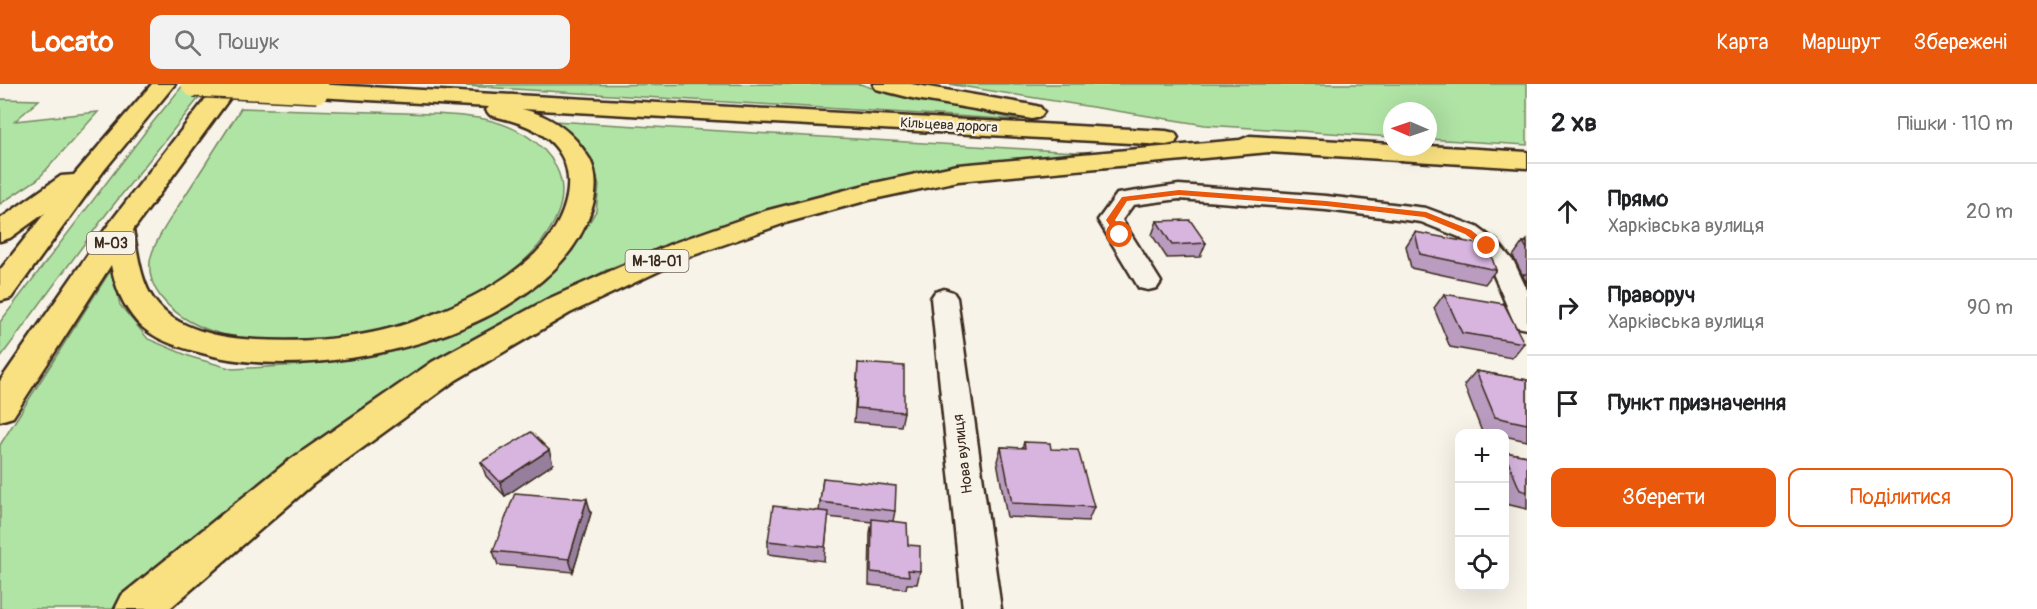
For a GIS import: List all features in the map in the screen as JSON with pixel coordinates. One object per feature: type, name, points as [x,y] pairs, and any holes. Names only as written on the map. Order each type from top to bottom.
[{"type":"highway","points":[[0,291],[96,164],[164,84]]},
{"type":"highway","points":[[194,84],[370,91],[400,84]]},
{"type":"highway","name":"М-03","points":[[0,408],[119,230],[229,84]]},
{"type":"highway","name":"М-18-01","points":[[884,84],[916,92],[1054,116],[1271,144]]},
{"type":"highway","name":"Кільцева дорога","points":[[370,91],[1527,160]]},
{"type":"highway","points":[[119,230],[131,290],[149,315],[182,336],[228,349],[284,354],[344,349],[405,335],[462,314],[510,288],[546,260],[570,230],[583,201],[583,175],[573,152],[555,133],[530,118],[444,95]]},
{"type":"highway","name":"М-18-01","points":[[137,609],[300,473],[444,371],[559,306],[681,250],[775,217],[865,193],[958,173],[1271,144]]},
{"type":"highway","points":[[0,232],[96,164]]},
{"type":"street","points":[[1148,282],[1110,220],[1125,199],[1179,192],[1326,203],[1426,215],[1468,232],[1487,246],[1501,262],[1527,320]]},
{"type":"street","name":"Нова вулиця","points":[[944,298],[982,609]]},
{"type":"green space","points":[[184,84],[210,84],[107,213],[0,358],[0,322]]},
{"type":"green space","points":[[860,84],[881,91],[1020,120],[449,85]]},
{"type":"green space","points":[[948,84],[1527,84],[1527,145],[1437,140],[1437,102],[1383,102],[1383,136],[1205,125]]},
{"type":"green space","points":[[0,99],[39,100],[15,121],[98,112],[38,179],[0,204]]},
{"type":"green space","points":[[241,108],[444,114],[474,117],[505,125],[535,142],[550,157],[556,167],[562,186],[558,214],[543,240],[513,270],[474,296],[427,317],[377,332],[325,341],[275,342],[228,336],[189,321],[167,304],[155,289],[150,272],[150,262],[162,231]]},
{"type":"green space","points":[[553,121],[1092,153],[915,178],[764,211],[610,268],[521,317],[123,609],[0,609],[0,445],[112,268],[120,305],[148,339],[191,357],[233,369],[300,365],[374,351],[553,265],[583,233],[596,211],[599,186],[592,159]]},
{"type":"building","points":[[1190,220],[1206,243],[1172,245],[1157,221]]},
{"type":"building","points":[[1415,232],[1488,246],[1496,270],[1420,254]]},
{"type":"building","points":[[1444,294],[1504,304],[1524,343],[1462,333]]},
{"type":"building","points":[[858,363],[904,366],[904,412],[856,408]]},
{"type":"building","points":[[1476,371],[1527,380],[1527,424],[1495,417]]},
{"type":"building","points":[[531,432],[549,450],[500,482],[481,462]]},
{"type":"building","points":[[1024,442],[1050,443],[1051,449],[1078,450],[1094,507],[1012,503],[1001,447],[1025,448]]},
{"type":"building","points":[[1509,453],[1527,456],[1527,492],[1520,490],[1509,464]]},
{"type":"building","points":[[823,478],[896,486],[895,511],[820,502]]},
{"type":"building","points":[[515,493],[587,499],[569,559],[493,551]]},
{"type":"building","points":[[773,506],[829,512],[825,547],[768,541]]},
{"type":"building","points":[[872,519],[907,523],[908,545],[920,546],[920,571],[908,570],[909,576],[871,572]]},
{"type":"route","points":[[1120,235],[1110,220],[1125,199],[1179,192],[1326,203],[1426,215],[1468,232],[1487,246]]}]
